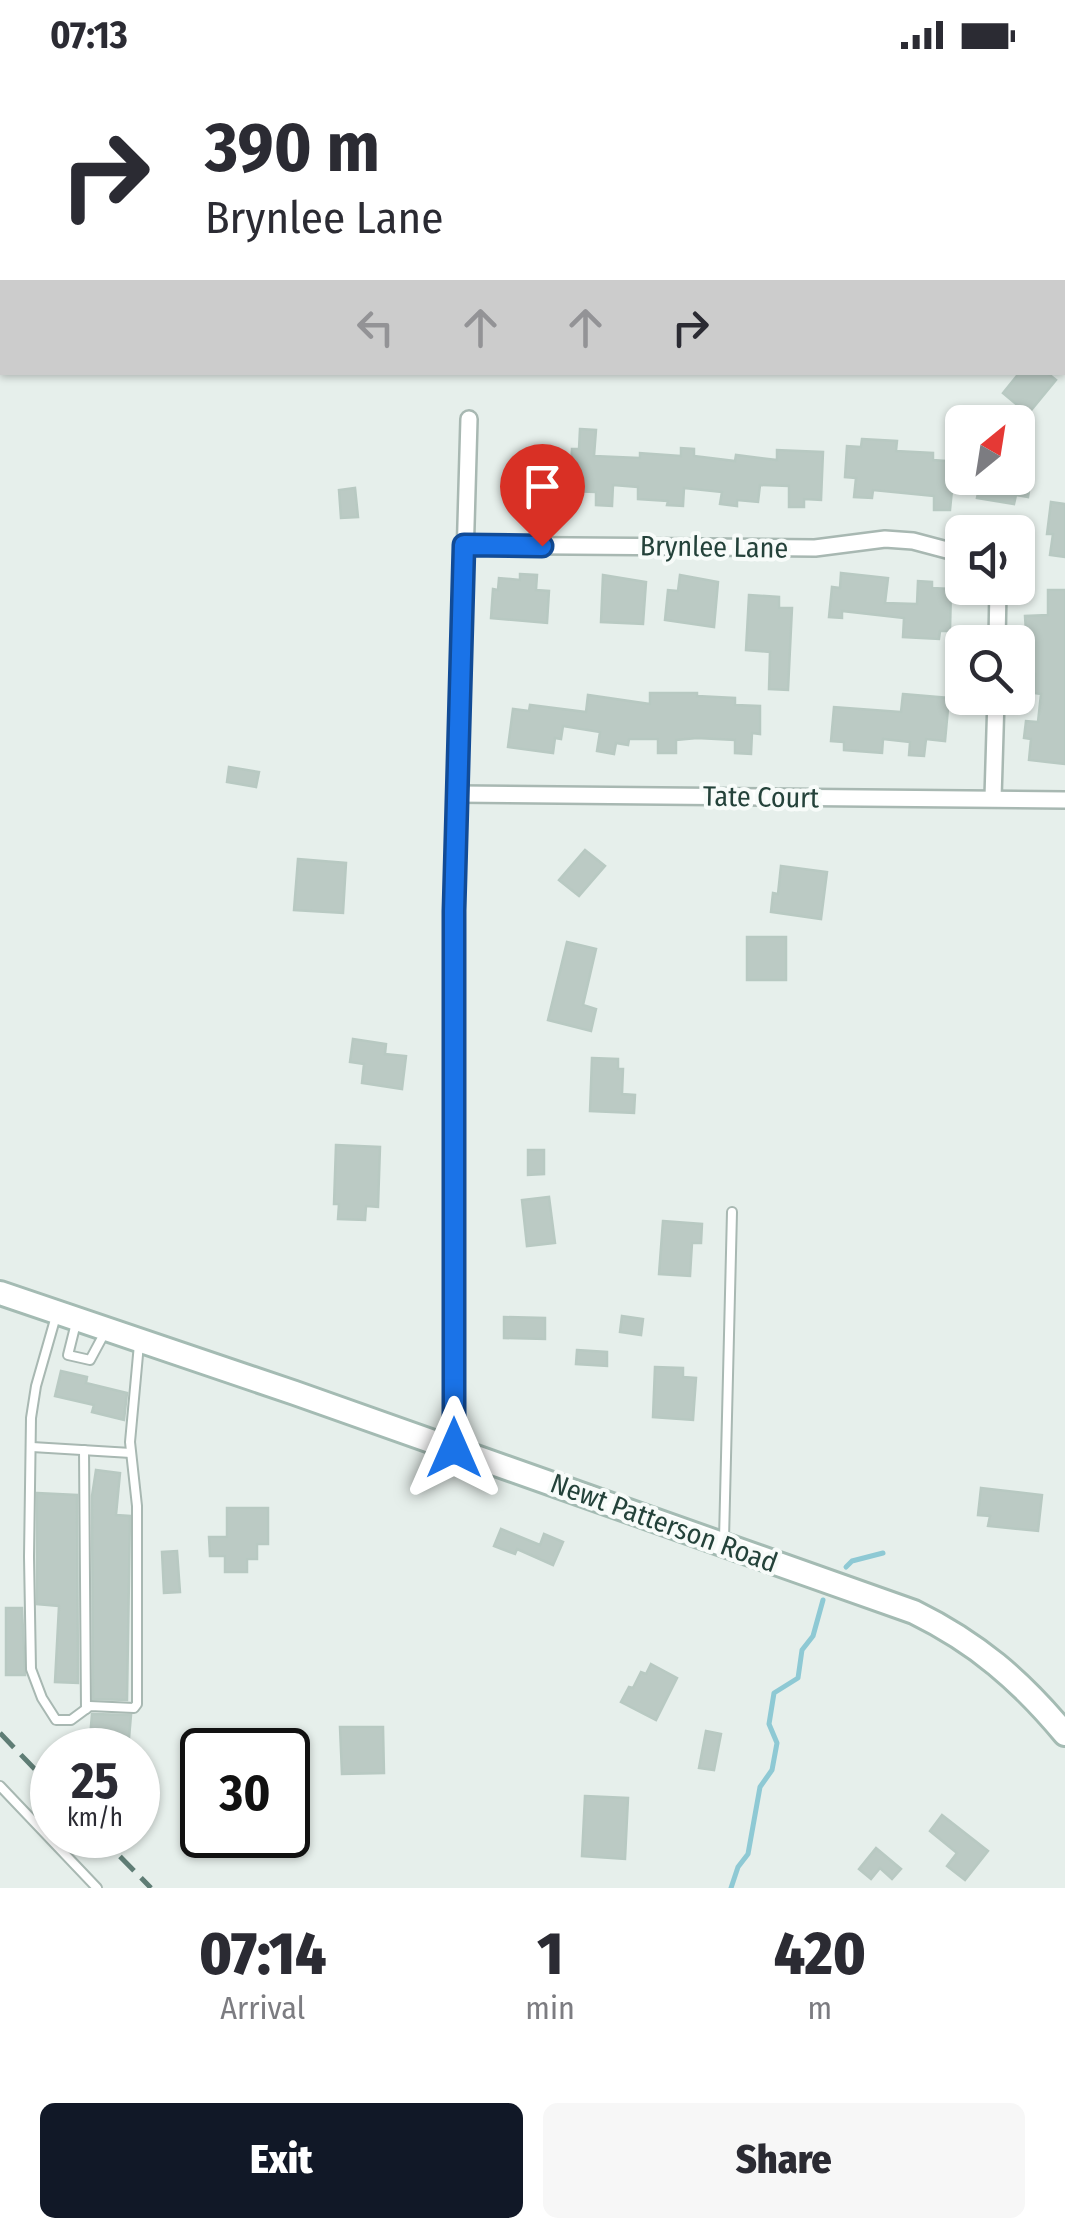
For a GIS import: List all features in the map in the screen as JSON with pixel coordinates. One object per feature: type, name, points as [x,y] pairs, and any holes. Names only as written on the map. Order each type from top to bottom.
[{"type":"street","points":[[454,1448],[457,794],[469,419]]},
{"type":"street","name":"Brynlee Lane","points":[[464,545],[815,548],[885,539],[945,549]]},
{"type":"street","points":[[993,798],[995,715]]},
{"type":"street","name":"Tate Court","points":[[457,794],[1065,800]]},
{"type":"street","name":"Newt Patterson Road","points":[[0,1293],[454,1448],[914,1612],[956,1633],[1032,1694],[1065,1734]]},
{"type":"lane","points":[[724,1544],[732,1212]]},
{"type":"lane","points":[[67,1316],[68,1355],[90,1360],[106,1328]]},
{"type":"lane","points":[[67,1316],[36,1386],[31,1418],[31,1669],[56,1720],[71,1720],[90,1706],[134,1708],[137,1704],[136,1506],[131,1453],[139,1340]]},
{"type":"lane","points":[[32,1447],[131,1453]]},
{"type":"lane","points":[[84,1450],[86,1709]]},
{"type":"lane","points":[[0,1786],[97,1888]]},
{"type":"building","points":[[1018,375],[1050,375],[1056,380],[1035,406],[1017,405],[1003,393]]},
{"type":"building","points":[[580,429],[596,430],[594,456],[681,456],[681,448],[694,449],[694,456],[735,461],[736,455],[777,460],[777,450],[823,452],[821,500],[804,499],[804,507],[789,507],[789,486],[760,485],[758,502],[737,500],[737,506],[720,504],[722,492],[684,488],[683,506],[667,505],[668,501],[638,499],[638,487],[613,485],[612,506],[596,505],[596,492],[570,491],[572,449],[579,449]]},
{"type":"building","points":[[862,439],[897,441],[896,451],[933,453],[933,460],[945,461],[945,495],[952,495],[950,510],[934,510],[934,496],[873,490],[872,498],[854,497],[856,478],[845,477],[847,446],[861,447]]},
{"type":"building","points":[[355,488],[358,517],[341,518],[339,490]]},
{"type":"building","points":[[978,495],[1016,495],[1014,504],[977,498]]},
{"type":"building","points":[[1051,502],[1065,504],[1065,557],[1050,555],[1053,534],[1047,534]]},
{"type":"building","points":[[841,573],[888,578],[885,603],[917,604],[918,581],[932,582],[932,588],[945,589],[945,605],[951,605],[950,625],[940,631],[939,639],[903,637],[904,618],[842,611],[842,618],[829,617],[832,587],[840,588]]},
{"type":"building","points":[[520,574],[537,575],[536,590],[549,591],[547,623],[491,618],[493,589],[498,590],[499,578],[520,580]]},
{"type":"building","points":[[603,575],[646,582],[643,624],[601,622]]},
{"type":"building","points":[[680,575],[718,582],[714,627],[665,620],[668,590],[678,591]]},
{"type":"building","points":[[1048,590],[1065,590],[1065,764],[1029,760],[1031,739],[1024,738],[1026,721],[1038,722],[1041,694],[1035,693],[1035,625],[1026,625],[1025,616],[1048,615]]},
{"type":"building","points":[[749,595],[779,597],[779,608],[792,608],[788,690],[769,689],[770,652],[746,650]]},
{"type":"building","points":[[650,693],[697,693],[735,698],[735,705],[760,706],[760,734],[752,733],[751,754],[735,753],[735,740],[697,738],[676,740],[676,753],[658,753],[658,739],[629,739],[628,745],[616,743],[614,754],[597,751],[600,732],[563,726],[561,739],[555,738],[553,753],[508,747],[513,709],[529,711],[530,705],[586,712],[588,695],[650,704]]},
{"type":"building","points":[[903,694],[945,698],[945,741],[926,739],[924,756],[909,755],[910,742],[883,739],[882,753],[844,750],[844,742],[831,741],[834,707],[901,712]]},
{"type":"building","points":[[229,767],[259,772],[256,787],[227,782]]},
{"type":"building","points":[[585,850],[605,866],[579,896],[559,880]]},
{"type":"building","points":[[298,859],[346,863],[343,913],[294,910]]},
{"type":"building","points":[[781,866],[827,872],[821,919],[771,912],[773,893],[778,894]]},
{"type":"building","points":[[747,937],[786,937],[786,980],[747,980]]},
{"type":"building","points":[[567,942],[596,949],[583,1005],[596,1009],[591,1031],[548,1020]]},
{"type":"building","points":[[353,1039],[386,1044],[385,1054],[406,1056],[402,1089],[362,1083],[364,1064],[350,1062]]},
{"type":"building","points":[[592,1058],[618,1059],[618,1069],[623,1069],[622,1094],[635,1095],[634,1113],[590,1111]]},
{"type":"building","points":[[336,1145],[380,1147],[378,1207],[366,1206],[365,1220],[338,1219],[339,1204],[334,1204]]},
{"type":"building","points":[[528,1150],[544,1150],[544,1174],[528,1175]]},
{"type":"building","points":[[549,1197],[555,1243],[527,1246],[522,1200]]},
{"type":"building","points":[[663,1221],[702,1224],[701,1243],[692,1243],[690,1276],[659,1274]]},
{"type":"building","points":[[622,1316],[643,1319],[641,1335],[620,1332]]},
{"type":"building","points":[[504,1317],[545,1318],[545,1339],[504,1338]]},
{"type":"building","points":[[577,1350],[607,1352],[607,1366],[576,1364]]},
{"type":"building","points":[[655,1367],[683,1368],[683,1377],[696,1378],[693,1420],[653,1417]]},
{"type":"building","points":[[61,1371],[87,1377],[86,1383],[127,1393],[124,1420],[92,1412],[94,1405],[55,1396]]},
{"type":"building","points":[[96,1470],[120,1473],[116,1515],[130,1516],[127,1700],[93,1699],[92,1496]]},
{"type":"building","points":[[981,1488],[1042,1495],[1038,1531],[988,1526],[990,1516],[978,1515]]},
{"type":"building","points":[[37,1493],[77,1495],[78,1683],[55,1682],[59,1606],[37,1604]]},
{"type":"building","points":[[227,1508],[268,1508],[268,1544],[257,1544],[257,1559],[247,1559],[247,1572],[225,1572],[225,1556],[210,1556],[209,1537],[227,1537]]},
{"type":"building","points":[[501,1529],[540,1545],[544,1534],[563,1542],[553,1565],[517,1549],[515,1554],[494,1546]]},
{"type":"building","points":[[177,1551],[180,1592],[164,1593],[162,1552]]},
{"type":"building","points":[[6,1608],[22,1608],[25,1675],[6,1675]]},
{"type":"building","points":[[651,1664],[677,1678],[656,1720],[621,1702],[629,1687],[633,1688],[641,1672],[646,1674]]},
{"type":"building","points":[[92,1714],[131,1715],[130,1728],[91,1728]]},
{"type":"building","points":[[340,1727],[383,1727],[384,1773],[342,1774]]},
{"type":"building","points":[[706,1731],[721,1734],[714,1770],[699,1768]]},
{"type":"building","points":[[585,1796],[628,1798],[625,1859],[582,1856]]},
{"type":"building","points":[[942,1815],[988,1851],[965,1880],[947,1866],[957,1853],[930,1831]]},
{"type":"building","points":[[876,1848],[901,1869],[892,1879],[880,1868],[871,1879],[859,1869]]},
{"type":"waterway","points":[[846,1567],[852,1561],[883,1553]]},
{"type":"waterway","points":[[731,1888],[738,1867],[748,1854],[760,1787],[772,1770],[777,1743],[769,1724],[774,1693],[798,1678],[802,1650],[813,1636],[823,1600]]},
{"type":"railway","points":[[0,1733],[30,1764]]},
{"type":"railway","points":[[122,1858],[151,1888]]},
{"type":"route","points":[[454,1448],[454,911],[464,545],[542,546]]}]
